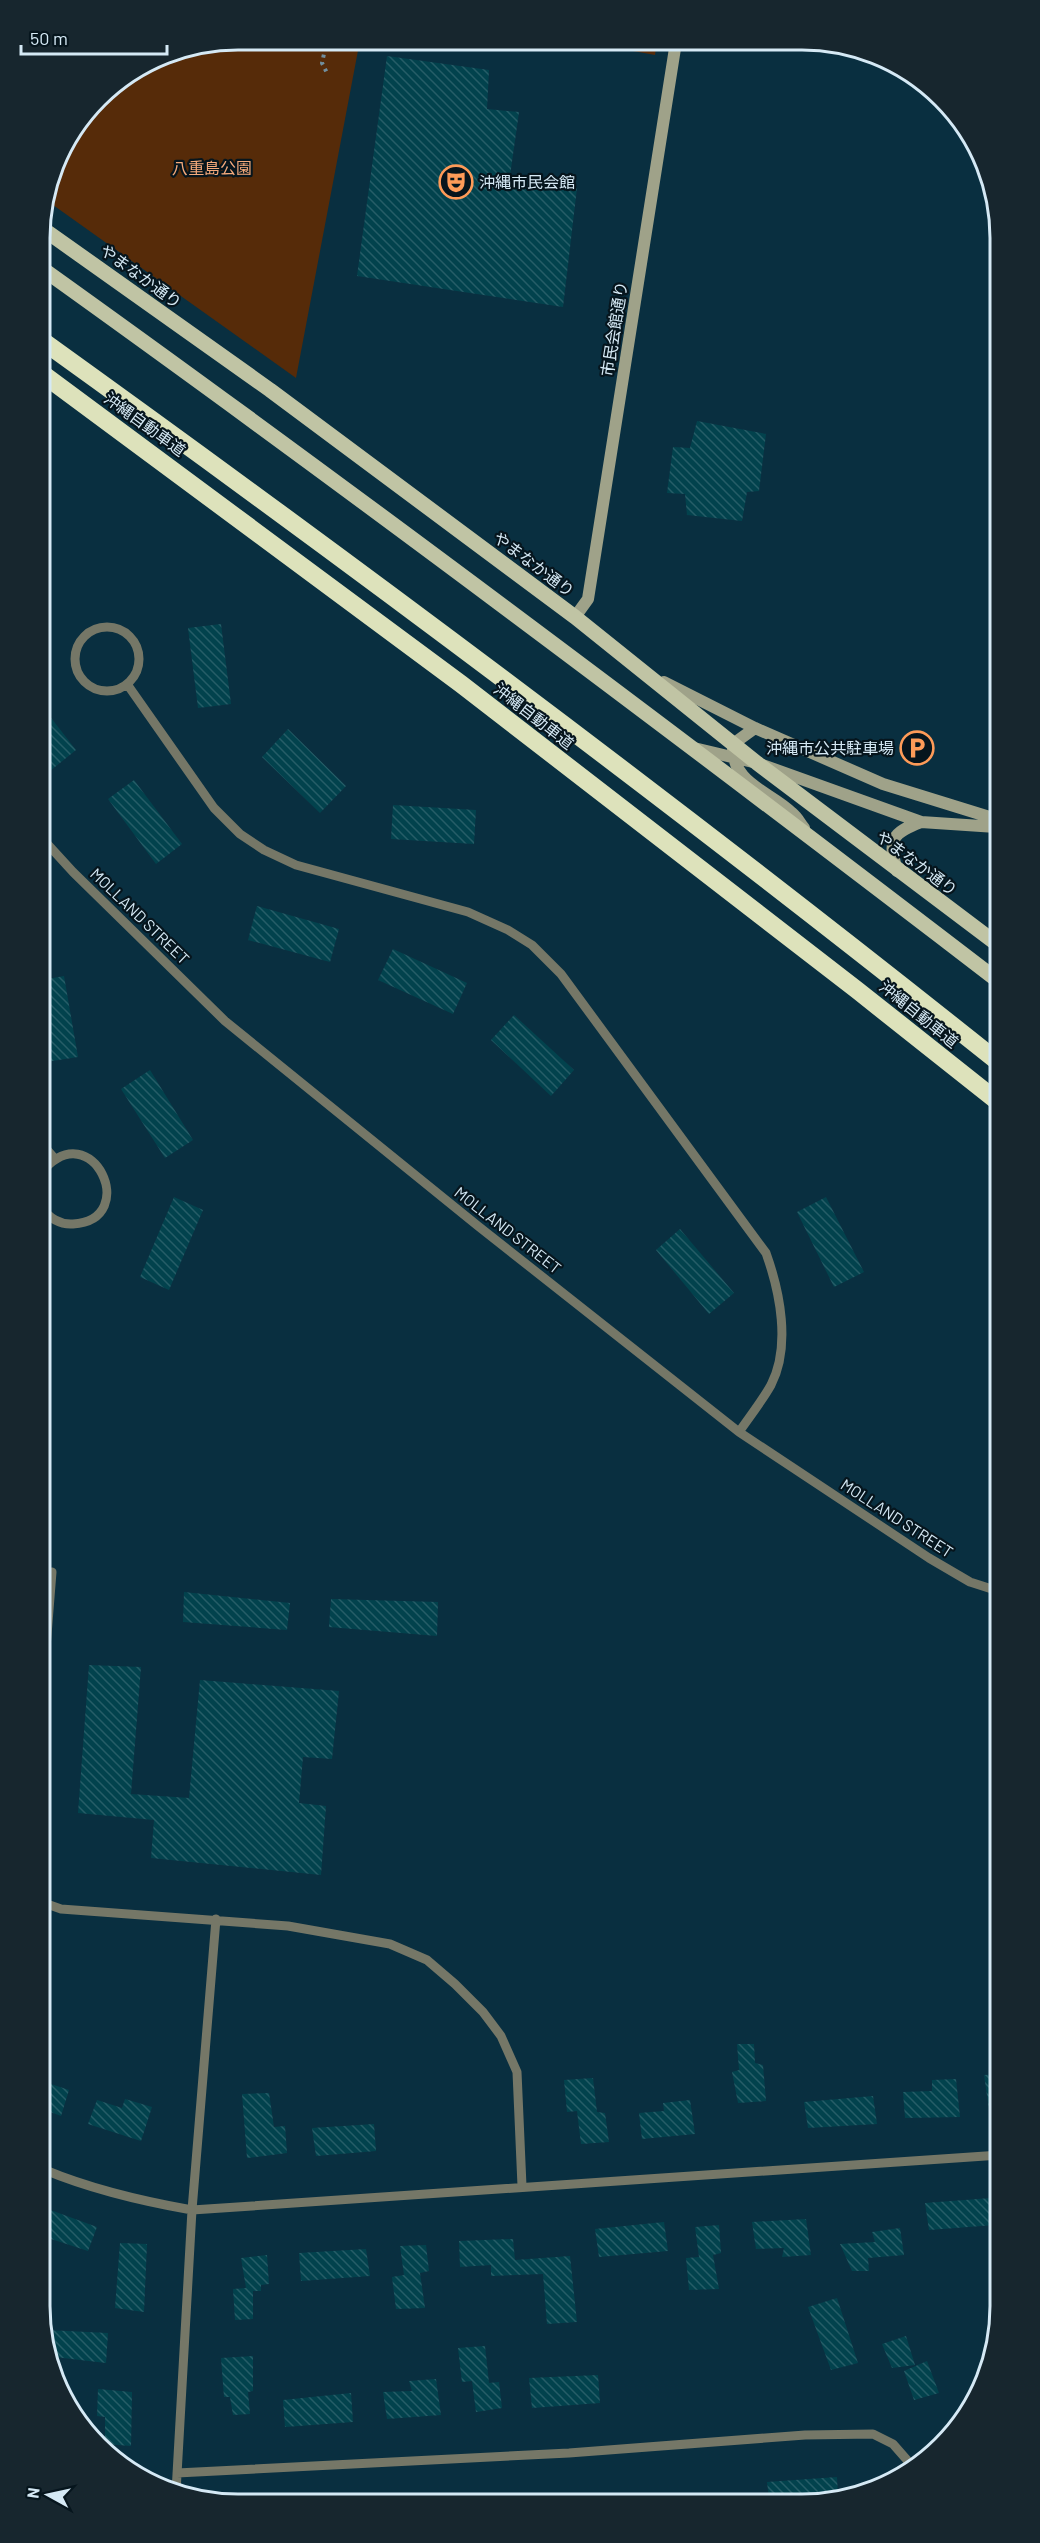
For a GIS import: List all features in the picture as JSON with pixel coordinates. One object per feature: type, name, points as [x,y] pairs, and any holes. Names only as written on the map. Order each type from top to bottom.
[{"type":"highway","name":"沖縄自動車道","points":[[50,346],[477,660],[683,815],[990,1056]]},
{"type":"highway","name":"沖縄自動車道","points":[[50,379],[471,691],[990,1095]]},
{"type":"main road","name":"やまなか通り","points":[[50,234],[270,390],[575,617],[733,751],[756,763],[990,939]]},
{"type":"main road","points":[[50,274],[248,416],[817,842],[990,975]]},
{"type":"street","name":"市民会館通り","points":[[575,617],[588,599],[675,50]]},
{"type":"street","points":[[641,671],[755,728],[883,784],[990,817]]},
{"type":"street","points":[[733,751],[755,728]]},
{"type":"street","points":[[688,747],[733,751]]},
{"type":"street","points":[[733,751],[743,778],[792,812],[817,842]]},
{"type":"street","points":[[756,763],[921,822],[990,827]]},
{"type":"street","points":[[897,871],[891,850],[895,835],[902,829],[921,822]]},
{"type":"lane","points":[[111,627],[126,633],[135,643],[139,655],[138,669],[127,684],[110,691],[88,685],[79,674],[75,664],[76,652],[85,635],[96,628],[111,627]]},
{"type":"lane","points":[[127,684],[214,808],[240,834],[264,850],[296,865],[468,912],[508,930],[532,945],[561,974],[766,1253],[777,1284],[781,1354],[771,1384],[740,1432]]},
{"type":"lane","name":"MOLLAND STREET","points":[[50,847],[225,1021],[478,1226],[740,1432],[929,1558],[970,1582],[990,1588]]},
{"type":"lane","points":[[50,1153],[55,1159]]},
{"type":"lane","points":[[50,1164],[55,1159],[68,1155],[81,1156],[93,1161],[106,1180],[108,1193],[104,1207],[96,1216],[83,1224],[67,1225],[53,1220],[50,1216]]},
{"type":"lane","points":[[50,1597],[52,1572]]},
{"type":"lane","points":[[50,1905],[61,1909],[288,1926],[390,1944],[427,1960],[483,2012],[501,2036],[517,2072],[522,2186]]},
{"type":"lane","points":[[176,2484],[192,2210],[216,1919]]},
{"type":"lane","points":[[50,2172],[77,2183],[135,2200],[192,2210],[990,2156]]},
{"type":"lane","points":[[177,2473],[569,2453],[805,2434],[873,2434],[893,2444],[908,2461]]},
{"type":"path","points":[[325,50],[322,63],[327,72]]},
{"type":"green space","name":"八重島公園","points":[[225,50],[358,50],[296,378],[53,205],[59,177],[69,154],[88,123],[123,88],[166,64],[201,53]]},
{"type":"green space","points":[[628,50],[656,50],[655,55]]},
{"type":"building","name":"沖縄市民会館","points":[[387,56],[489,70],[487,109],[519,112],[510,176],[577,188],[563,307],[357,276]]},
{"type":"building","points":[[697,421],[766,434],[759,491],[747,492],[742,521],[687,515],[685,494],[667,493],[673,447],[690,448]]},
{"type":"building","points":[[221,624],[231,704],[198,708],[188,628]]},
{"type":"building","points":[[50,717],[76,750],[50,771]]},
{"type":"building","points":[[288,729],[346,786],[320,813],[262,757]]},
{"type":"building","points":[[134,780],[182,844],[156,864],[108,799]]},
{"type":"building","points":[[393,805],[476,810],[474,844],[391,839]]},
{"type":"building","points":[[257,906],[339,929],[330,962],[248,940]]},
{"type":"building","points":[[393,949],[467,983],[453,1014],[378,980]]},
{"type":"building","points":[[64,976],[78,1057],[50,1061],[50,979]]},
{"type":"building","points":[[514,1015],[574,1070],[551,1096],[491,1040]]},
{"type":"building","points":[[150,1070],[193,1140],[165,1158],[121,1089]]},
{"type":"building","points":[[174,1197],[203,1210],[169,1290],[140,1277]]},
{"type":"building","points":[[826,1197],[864,1272],[834,1287],[797,1212]]},
{"type":"building","points":[[680,1229],[734,1293],[709,1314],[656,1250]]},
{"type":"building","points":[[184,1592],[290,1603],[287,1630],[183,1622]]},
{"type":"building","points":[[331,1599],[438,1602],[437,1636],[329,1627]]},
{"type":"building","points":[[89,1665],[141,1667],[131,1794],[189,1798],[200,1680],[339,1691],[332,1759],[303,1757],[299,1803],[326,1806],[321,1875],[151,1858],[154,1820],[78,1813]]},
{"type":"building","points":[[737,2044],[754,2044],[755,2063],[763,2065],[766,2101],[738,2103],[732,2072],[739,2070]]},
{"type":"building","points":[[984,2075],[990,2075],[990,2116]]},
{"type":"building","points":[[593,2078],[597,2112],[605,2113],[609,2142],[581,2144],[577,2111],[567,2112],[564,2080]]},
{"type":"building","points":[[956,2079],[960,2117],[905,2118],[903,2092],[932,2091],[932,2080]]},
{"type":"building","points":[[50,2084],[69,2090],[61,2116],[50,2112]]},
{"type":"building","points":[[269,2093],[274,2127],[285,2126],[287,2153],[247,2158],[242,2094]]},
{"type":"building","points":[[873,2096],[877,2124],[808,2128],[804,2102]]},
{"type":"building","points":[[125,2099],[152,2107],[141,2141],[88,2124],[97,2100],[122,2108]]},
{"type":"building","points":[[690,2100],[695,2134],[642,2139],[639,2113],[664,2111],[663,2103]]},
{"type":"building","points":[[374,2124],[376,2151],[316,2156],[312,2128]]},
{"type":"building","points":[[990,2198],[990,2225],[929,2230],[925,2203]]},
{"type":"building","points":[[50,2210],[97,2227],[88,2251],[50,2239]]},
{"type":"building","points":[[806,2219],[811,2255],[782,2257],[784,2248],[756,2249],[752,2222]]},
{"type":"building","points":[[664,2222],[668,2251],[599,2257],[595,2229]]},
{"type":"building","points":[[719,2225],[721,2253],[713,2255],[719,2289],[689,2290],[686,2258],[699,2257],[695,2227]]},
{"type":"building","points":[[900,2228],[904,2255],[868,2258],[869,2271],[852,2271],[840,2244],[875,2242],[872,2232]]},
{"type":"building","points":[[513,2239],[515,2260],[570,2256],[577,2322],[547,2324],[543,2274],[491,2276],[491,2265],[460,2267],[459,2241]]},
{"type":"building","points":[[120,2243],[147,2244],[144,2312],[115,2308]]},
{"type":"building","points":[[426,2245],[429,2271],[420,2273],[425,2308],[396,2309],[392,2277],[404,2275],[400,2246]]},
{"type":"building","points":[[366,2249],[370,2276],[301,2281],[299,2253]]},
{"type":"building","points":[[267,2255],[269,2284],[261,2285],[261,2291],[253,2291],[253,2319],[235,2320],[233,2289],[246,2288],[241,2258]]},
{"type":"building","points":[[837,2298],[858,2363],[831,2370],[808,2307]]},
{"type":"building","points":[[51,2330],[108,2333],[106,2363],[57,2357]]},
{"type":"building","points":[[906,2336],[915,2365],[892,2368],[882,2344]]},
{"type":"building","points":[[485,2346],[489,2383],[499,2382],[502,2408],[476,2412],[472,2381],[462,2382],[458,2348]]},
{"type":"building","points":[[253,2356],[253,2391],[248,2392],[250,2414],[233,2415],[230,2397],[224,2397],[221,2358]]},
{"type":"building","points":[[927,2361],[939,2393],[914,2400],[904,2371]]},
{"type":"building","points":[[598,2375],[600,2403],[532,2408],[529,2378]]},
{"type":"building","points":[[436,2379],[441,2415],[387,2419],[383,2392],[412,2391],[409,2381]]},
{"type":"building","points":[[98,2389],[132,2392],[131,2446],[112,2445],[105,2438],[105,2417],[97,2416]]},
{"type":"building","points":[[351,2393],[353,2422],[285,2427],[283,2400]]},
{"type":"building","points":[[837,2477],[838,2490],[802,2494],[768,2494],[767,2482]]},
{"type":"place","name":"沖縄市民会館","points":[[456,182]]},
{"type":"place","name":"沖縄市公共駐車場","points":[[917,748]]}]
